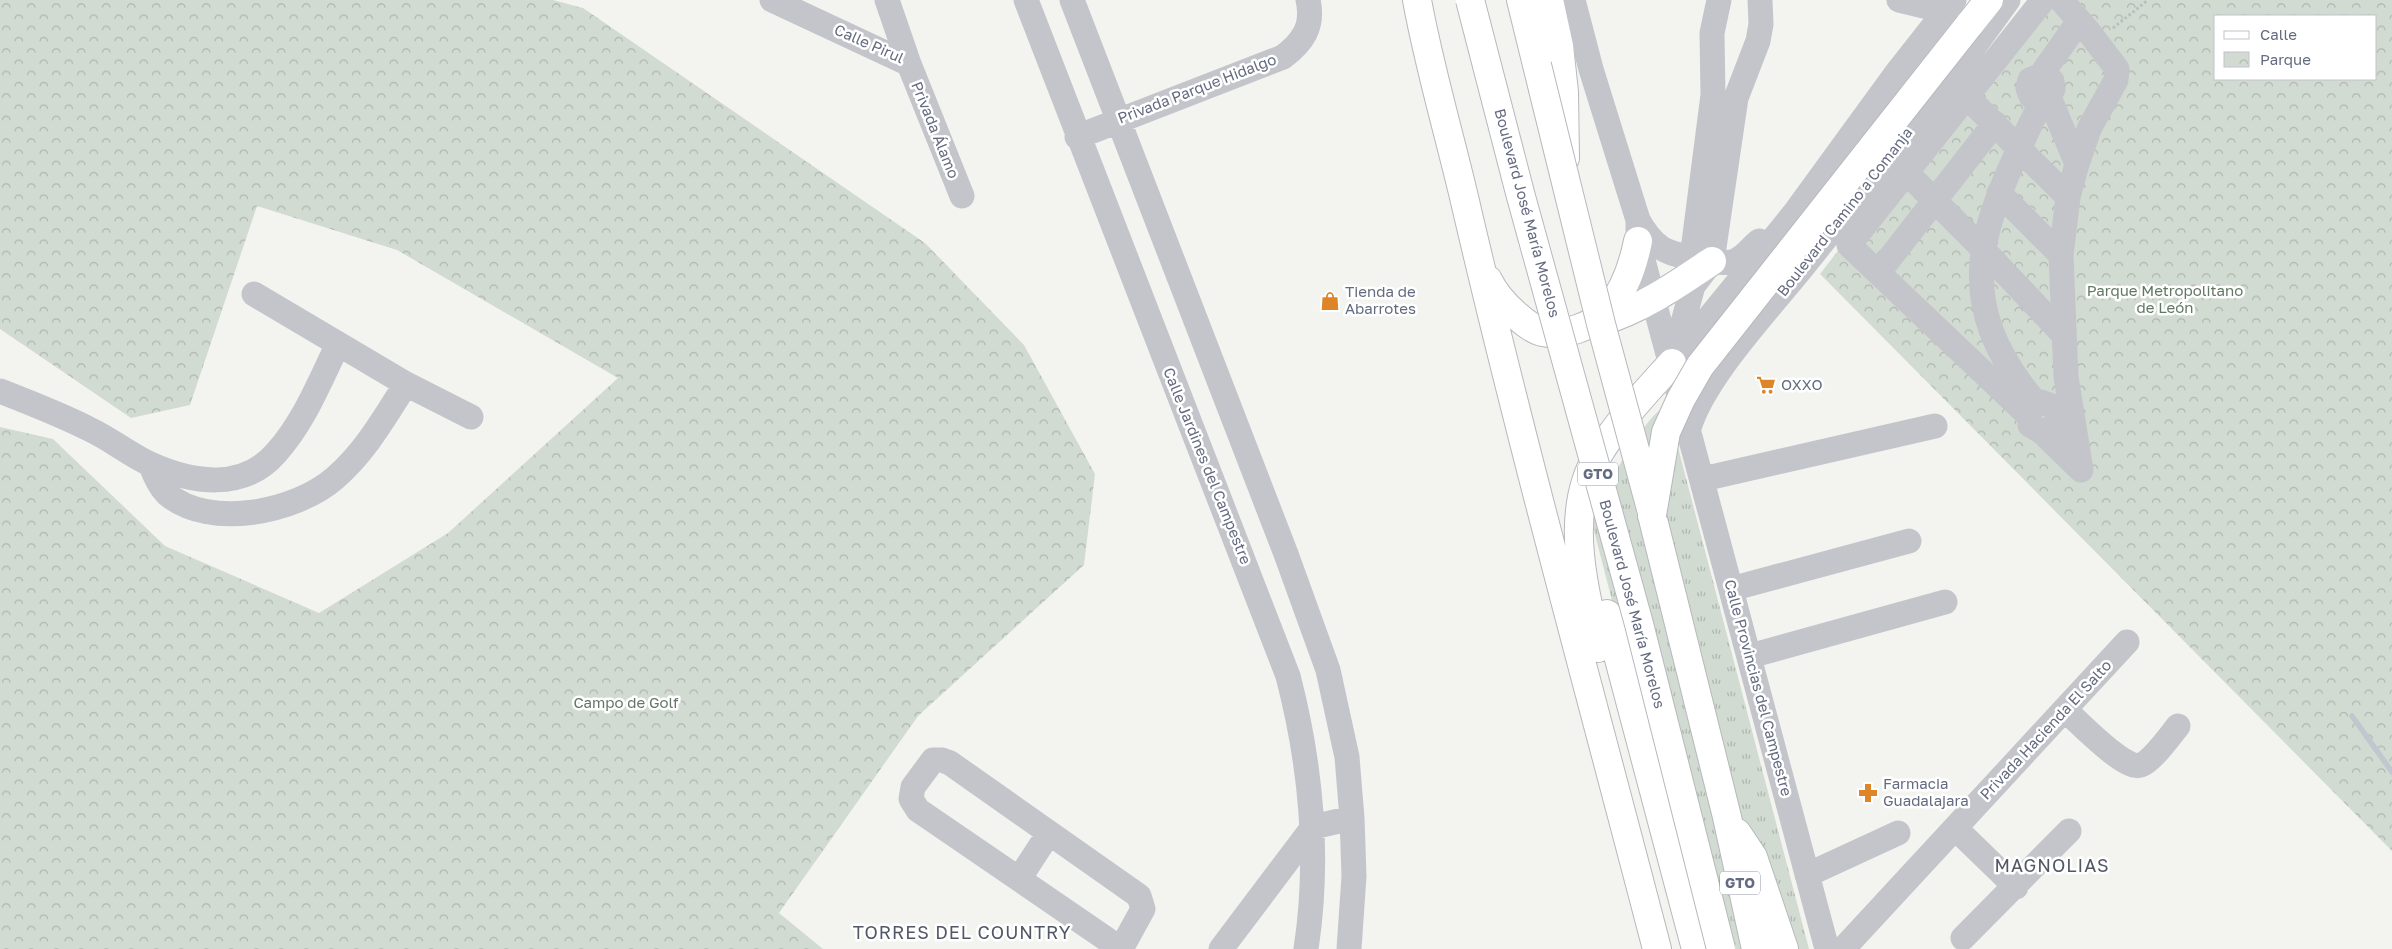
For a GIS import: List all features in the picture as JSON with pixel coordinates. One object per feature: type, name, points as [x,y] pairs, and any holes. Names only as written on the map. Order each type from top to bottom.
[{"type":"main road","points":[[1417,0],[1428,60],[1456,163],[1484,286],[1657,949]]},
{"type":"main road","name":"Boulevard José María Morelos","points":[[1470,0],[1641,634],[1721,949]]},
{"type":"main road","name":"GTO","points":[[1522,0],[1601,324],[1652,515],[1727,817],[1756,949]]},
{"type":"main road","points":[[1549,0],[1560,46],[1568,189]]},
{"type":"main road","points":[[1652,515],[1666,432],[1681,399],[1700,366],[1989,0]]},
{"type":"main road","points":[[1585,325],[1607,312],[1616,299],[1630,270],[1638,231]]},
{"type":"main road","points":[[1478,253],[1491,286],[1513,312],[1528,325],[1542,332],[1563,333],[1585,325],[1615,318],[1653,298],[1697,270]]},
{"type":"main road","points":[[1670,949],[1582,575],[1580,516],[1584,493],[1597,457],[1627,415],[1672,363]]},
{"type":"main road","points":[[1580,516],[1631,698],[1696,949]]},
{"type":"main road","points":[[1727,817],[1754,857],[1784,949]]},
{"type":"street","name":"Calle Pirul","points":[[772,0],[909,64]]},
{"type":"street","name":"Calle Pirul","points":[[887,0],[909,64]]},
{"type":"street","name":"Calle Jardines del Campestre","points":[[1026,0],[1077,137],[1248,568],[1288,676],[1300,721],[1313,827],[1313,879],[1306,949]]},
{"type":"street","points":[[1072,0],[1116,120],[1286,554],[1328,670],[1347,757],[1352,818],[1354,876],[1349,949]]},
{"type":"street","name":"Privada Parque Hidalgo","points":[[1077,137],[1116,120],[1283,57],[1296,47],[1305,36],[1310,18],[1308,0]]},
{"type":"street","points":[[1573,0],[1638,231],[1662,249],[1697,270],[1734,262],[1793,215]]},
{"type":"street","points":[[1697,270],[1713,95],[1712,33],[1719,0]]},
{"type":"street","points":[[1672,363],[1697,270],[1736,98],[1756,49],[1760,33],[1760,0]]},
{"type":"street","points":[[1899,0],[1950,6]]},
{"type":"street","name":"Boulevard Camino a Comanja","points":[[1689,428],[1693,414],[1737,349],[1839,221],[2008,0]]},
{"type":"street","points":[[2043,0],[1849,245],[2043,411]]},
{"type":"street","points":[[2043,411],[2062,333],[2060,255],[2068,197],[2089,129],[2116,80],[2117,69],[2061,0]]},
{"type":"street","points":[[1672,363],[1793,215],[1895,75],[1950,6]]},
{"type":"street","points":[[1978,245],[1990,187],[2008,137],[2041,88],[2088,32]]},
{"type":"street","points":[[2008,45],[2041,88],[2077,164]]},
{"type":"street","name":"Privada Álamo","points":[[909,64],[962,196]]},
{"type":"street","points":[[1713,66],[1716,71],[1728,77],[1740,76],[1745,73]]},
{"type":"street","points":[[1967,97],[2068,197]]},
{"type":"street","points":[[2008,137],[1999,193],[1978,245],[1970,255],[1972,308],[2006,381],[2043,411]]},
{"type":"street","points":[[1879,272],[1934,200],[2008,137]]},
{"type":"street","points":[[1906,172],[2062,333]]},
{"type":"street","points":[[1999,193],[2060,255]]},
{"type":"street","name":"Calle Provincias del Campestre","points":[[1638,231],[1653,298],[1672,363],[1827,949]]},
{"type":"street","points":[[254,294],[406,384],[471,417]]},
{"type":"street","points":[[0,392],[92,430],[150,464],[199,480],[212,481],[241,478],[255,472],[276,454],[298,422],[338,344]]},
{"type":"street","points":[[150,464],[166,492],[189,507],[224,514],[277,507],[324,487],[342,471],[366,447],[406,384]]},
{"type":"street","points":[[1703,479],[1935,426]]},
{"type":"street","points":[[1731,589],[1909,541]]},
{"type":"street","points":[[1750,656],[1945,602]]},
{"type":"street","name":"Privada Hacienda El Salto","points":[[1843,949],[2127,642]]},
{"type":"street","points":[[2065,710],[2120,759],[2132,766],[2143,764],[2178,726]]},
{"type":"street","points":[[933,760],[942,760],[1139,896],[1143,909],[1121,949],[1019,879],[918,810],[911,799],[913,787],[933,760]]},
{"type":"street","points":[[1221,949],[1313,827],[1352,818]]},
{"type":"street","points":[[1955,828],[2016,887]]},
{"type":"street","points":[[1963,938],[2016,887],[2069,831]]},
{"type":"street","points":[[1019,879],[1049,833]]},
{"type":"street","points":[[1807,875],[1898,833]]},
{"type":"path","points":[[2088,32],[2148,0]]},
{"type":"green space","name":"Campo de Golf","points":[[0,0],[553,0],[583,8],[925,243],[1024,345],[1095,474],[1084,565],[918,716],[779,913],[823,949],[0,949],[0,427],[53,439],[165,546],[319,613],[448,533],[618,378],[397,250],[257,206],[190,405],[131,418],[0,329]]},
{"type":"green space","name":"Parque Metropolitano de León","points":[[2032,0],[2392,0],[2392,851],[1820,274]]},
{"type":"green space","points":[[1664,407],[1669,413],[1809,949],[1684,949],[1688,895],[1591,519],[1604,492],[1634,442],[1655,415]]},
{"type":"waterway","points":[[2352,716],[2392,772]]},
{"type":"place","name":"Tienda de Abarrotes","points":[[1330,301]]},
{"type":"place","name":"OXXO","points":[[1766,385]]},
{"type":"place","name":"Farmacia Guadalajara","points":[[1868,793]]},
{"type":"district","name":"MAGNOLIAS","points":[[2052,866]]},
{"type":"district","name":"TORRES DEL COUNTRY","points":[[962,933]]}]
